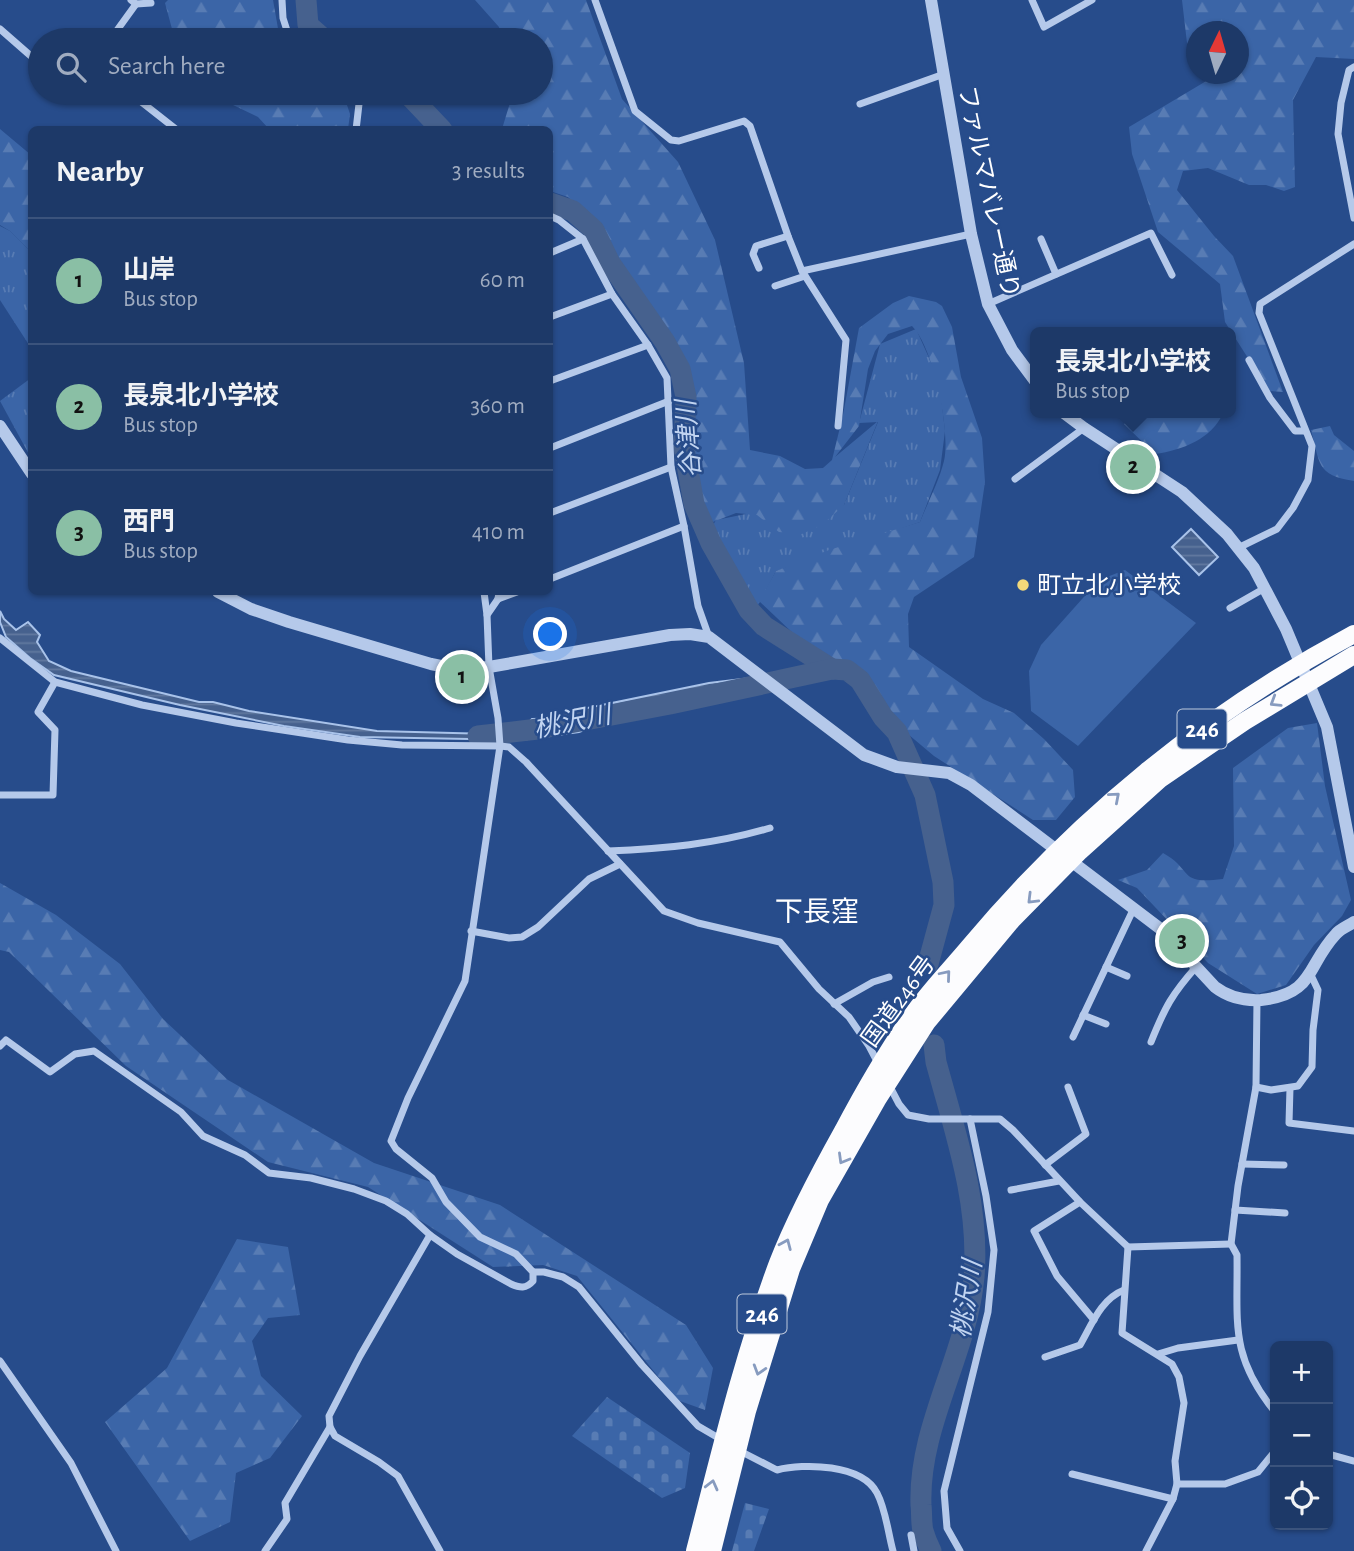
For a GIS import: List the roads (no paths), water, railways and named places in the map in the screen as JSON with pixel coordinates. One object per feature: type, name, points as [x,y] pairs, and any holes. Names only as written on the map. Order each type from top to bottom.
[{"type":"highway","name":"国道246号","points":[[1072,847],[1151,766],[1236,704],[1354,634]]},
{"type":"highway","name":"国道246号","points":[[712,1551],[747,1411],[791,1269],[820,1200],[910,1017],[1005,904],[1072,847],[1160,779],[1245,721],[1354,654]]},
{"type":"highway","name":"国道246号","points":[[695,1551],[730,1412],[778,1264],[807,1194],[871,1095]]},
{"type":"street","points":[[282,0],[286,28]]},
{"type":"street","points":[[595,0],[635,111],[671,140],[679,141],[744,121],[750,125],[804,274],[846,340],[838,426]]},
{"type":"street","name":"ファルマバレー通り","points":[[931,0],[971,234],[988,304],[1013,350],[1030,374]]},
{"type":"street","points":[[1032,0],[1044,27],[1092,0]]},
{"type":"street","points":[[118,28],[134,2],[151,3]]},
{"type":"street","points":[[0,29],[28,54]]},
{"type":"street","points":[[1354,66],[1349,70],[1341,103],[1338,134],[1354,218]]},
{"type":"street","points":[[860,104],[944,74]]},
{"type":"street","points":[[145,105],[172,126]]},
{"type":"street","points":[[356,126],[359,105]]},
{"type":"street","points":[[553,217],[583,239],[612,294],[648,345],[667,378],[671,467],[698,606],[709,638]]},
{"type":"street","points":[[988,304],[1151,233],[1172,275]]},
{"type":"street","points":[[775,286],[804,274],[971,234]]},
{"type":"street","points":[[759,268],[753,254],[756,246],[788,236]]},
{"type":"street","points":[[553,252],[583,239]]},
{"type":"street","points":[[1041,239],[1056,274]]},
{"type":"street","points":[[1240,547],[1277,529],[1293,508],[1308,480],[1311,446],[1259,313],[1260,304],[1354,244]]},
{"type":"street","points":[[553,316],[612,294]]},
{"type":"street","points":[[553,380],[648,345]]},
{"type":"street","points":[[1249,360],[1270,398],[1295,431],[1305,431]]},
{"type":"street","points":[[553,447],[668,401]]},
{"type":"street","points":[[1071,418],[1200,506],[1240,547],[1266,588],[1286,629],[1326,727],[1354,867]]},
{"type":"street","points":[[0,426],[28,468]]},
{"type":"street","points":[[1015,479],[1084,428]]},
{"type":"street","points":[[553,512],[671,467]]},
{"type":"street","points":[[553,578],[684,527]]},
{"type":"street","points":[[1230,608],[1266,588]]},
{"type":"street","points":[[224,595],[251,609],[431,664],[456,669],[489,667],[670,635],[690,634],[709,638],[864,755],[897,767],[949,773],[971,785],[1172,939],[1214,986],[1236,998],[1279,998],[1292,993],[1305,982],[1336,933],[1354,922]]},
{"type":"street","points":[[0,1046],[6,1040],[50,1072],[75,1054],[94,1051],[181,1112],[203,1136],[245,1155],[269,1173],[311,1178],[354,1189],[396,1208],[457,1254],[520,1288],[528,1286],[533,1281],[533,1272],[516,1254],[480,1237],[446,1202],[432,1178],[396,1149],[391,1141],[408,1098],[465,981],[500,746],[489,667],[484,595]]},
{"type":"street","points":[[487,615],[498,595]]},
{"type":"street","points":[[0,638],[55,682],[142,705],[336,738],[402,745],[509,747],[664,911],[698,923],[780,942],[819,989],[849,1017],[869,1046],[898,1104],[908,1115],[929,1119],[1000,1119],[1059,1181],[1128,1247],[1231,1244]]},
{"type":"street","points":[[0,795],[53,795],[55,730],[38,712],[55,682]]},
{"type":"street","points":[[608,851],[700,844],[770,828]]},
{"type":"street","points":[[471,931],[509,938],[522,937],[538,927],[589,879],[620,864]]},
{"type":"street","points":[[1073,1037],[1133,910]]},
{"type":"street","points":[[1151,1042],[1166,1005],[1197,966]]},
{"type":"street","points":[[1106,967],[1127,976]]},
{"type":"street","points":[[1256,1087],[1271,1090],[1298,1086],[1312,1067],[1318,990],[1310,973]]},
{"type":"street","points":[[834,1003],[873,982],[889,977]]},
{"type":"street","points":[[1256,1000],[1256,1087],[1231,1244],[1237,1255],[1238,1340],[1247,1370],[1270,1405]]},
{"type":"street","points":[[1083,1014],[1106,1024]]},
{"type":"street","points":[[1045,1165],[1086,1134],[1068,1087]]},
{"type":"street","points":[[1290,1088],[1289,1124],[1354,1131]]},
{"type":"street","points":[[960,1551],[947,1528],[944,1491],[988,1312],[994,1250],[986,1196],[967,1119]]},
{"type":"street","points":[[1242,1164],[1284,1165]]},
{"type":"street","points":[[1011,1190],[1059,1181]]},
{"type":"street","points":[[1080,1202],[1034,1231],[1057,1276],[1094,1320]]},
{"type":"street","points":[[1235,1210],[1285,1213]]},
{"type":"street","points":[[430,1235],[329,1416],[330,1427],[335,1436],[398,1476],[440,1551]]},
{"type":"street","points":[[1128,1247],[1122,1333],[1172,1364],[1179,1377],[1184,1403],[1175,1461],[1177,1484],[1173,1499],[1146,1551]]},
{"type":"street","points":[[533,1272],[563,1277],[579,1287],[642,1365],[698,1426],[777,1470],[813,1465],[855,1474],[869,1483],[877,1492],[893,1551]]},
{"type":"street","points":[[1045,1357],[1080,1345],[1112,1294],[1124,1290]]},
{"type":"street","points":[[1158,1354],[1178,1348],[1238,1340]]},
{"type":"street","points":[[0,1361],[71,1463],[116,1551]]},
{"type":"street","points":[[265,1551],[286,1519],[285,1503],[330,1427]]},
{"type":"street","points":[[1333,1455],[1354,1461]]},
{"type":"street","points":[[1177,1484],[1225,1483],[1258,1472],[1270,1457]]},
{"type":"street","points":[[1072,1475],[1173,1499]]},
{"type":"street","points":[[911,1535],[914,1551]]},
{"type":"water","points":[[1191,529],[1218,557],[1199,575],[1172,547]]},
{"type":"water","points":[[0,611],[16,630],[28,622],[40,635],[37,642],[49,661],[71,671],[199,702],[213,702],[249,711],[377,731],[527,735],[570,727],[552,722],[530,721],[532,719],[577,718],[583,709],[709,683],[750,678],[752,681],[716,685],[646,701],[623,716],[579,732],[521,740],[360,737],[284,726],[180,705],[54,675],[6,637],[0,622]]},
{"type":"waterway","name":"谷津川","points":[[306,0],[308,25],[311,28]]},
{"type":"waterway","name":"谷津川","points":[[418,105],[438,126]]},
{"type":"waterway","name":"谷津川","points":[[553,204],[573,211],[594,230],[610,263],[665,342],[680,369],[686,397],[684,448],[694,504],[711,543],[749,610],[764,626],[832,669]]},
{"type":"waterway","name":"桃沢川","points":[[478,736],[538,729],[832,669],[847,670],[860,680],[883,717],[897,732],[925,795],[943,882],[944,905],[928,964]]},
{"type":"waterway","name":"桃沢川","points":[[931,1551],[922,1525],[922,1476],[927,1447],[970,1306],[975,1249],[970,1195],[934,1045]]},
{"type":"place","name":"長泉北小学校","points":[[1133,467]]},
{"type":"place","name":"町立北小学校","points":[[1023,585]]},
{"type":"place","name":"山岸","points":[[462,677]]},
{"type":"place","name":"西門","points":[[1182,941]]},
{"type":"district","name":"下長窪","points":[[817,911]]}]
